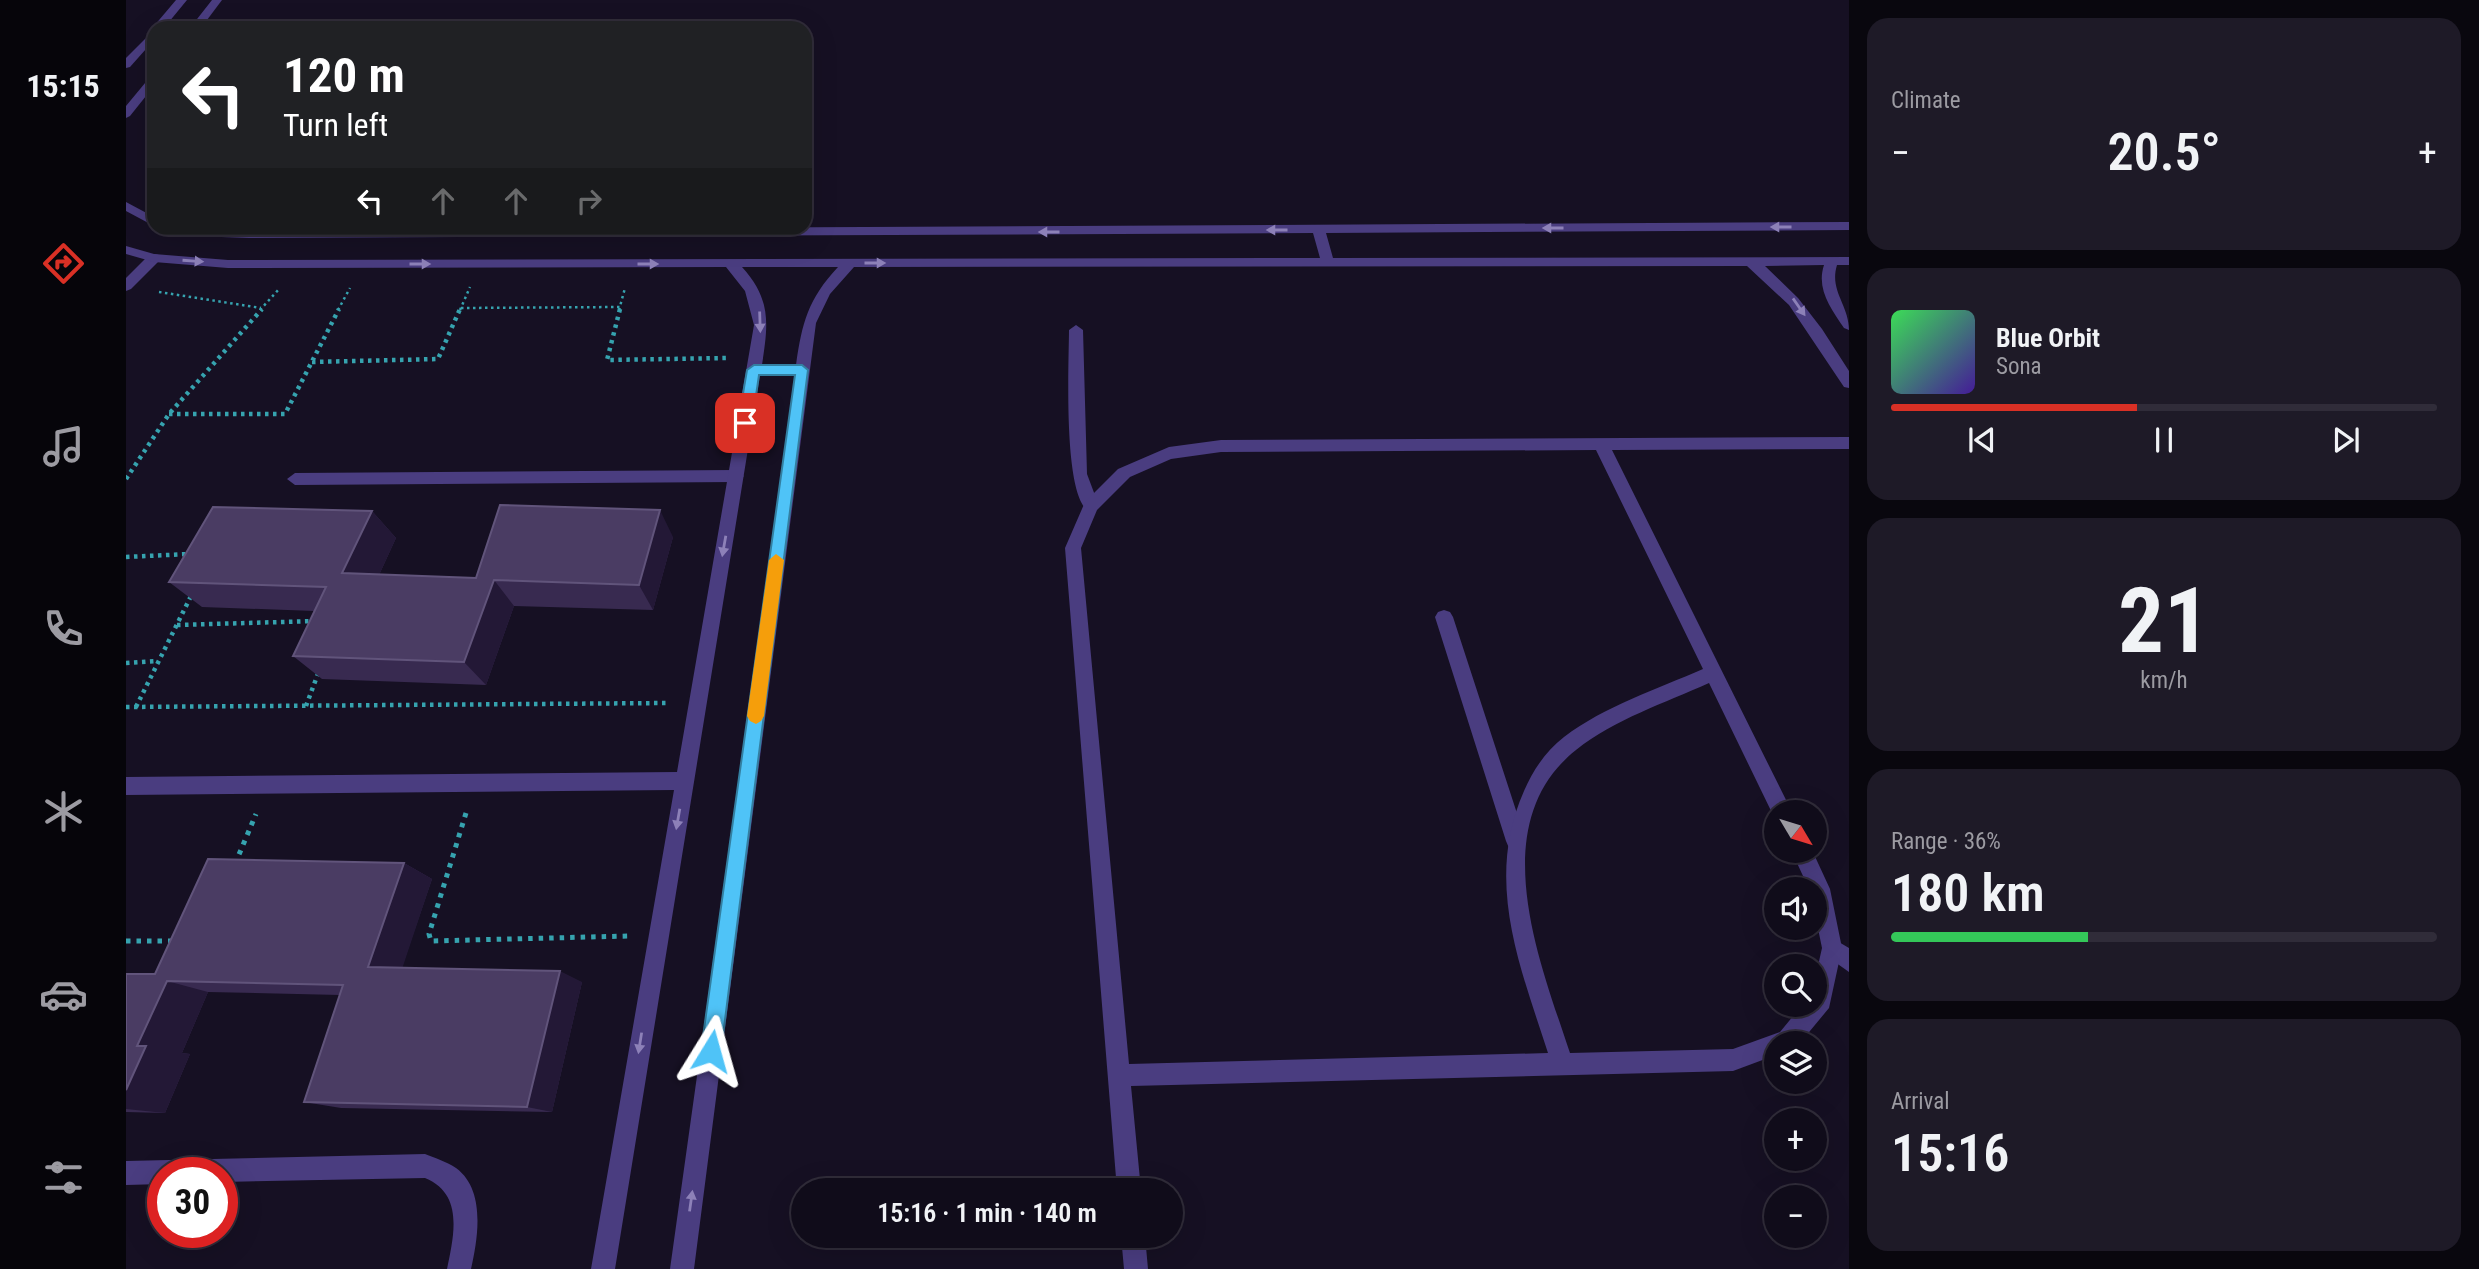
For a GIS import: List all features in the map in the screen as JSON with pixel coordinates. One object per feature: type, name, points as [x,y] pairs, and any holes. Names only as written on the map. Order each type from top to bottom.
[{"type":"street","points":[[164,21],[182,0]]},
{"type":"street","points":[[200,21],[217,0]]},
{"type":"street","points":[[126,65],[147,41]]},
{"type":"street","points":[[126,114],[147,88]]},
{"type":"street","points":[[126,206],[147,218]]},
{"type":"street","points":[[290,235],[819,248],[1319,230],[1849,226]]},
{"type":"street","points":[[1319,230],[1328,262]]},
{"type":"street","points":[[126,250],[154,258],[228,264],[730,264],[819,248],[849,264],[1849,261]]},
{"type":"street","points":[[126,286],[154,258]]},
{"type":"street","points":[[1750,261],[1775,279],[1795,300],[1849,383]]},
{"type":"street","points":[[1832,261],[1827,279],[1829,290],[1849,325]]},
{"type":"street","points":[[603,1269],[761,326],[758,302],[748,280],[730,264]]},
{"type":"street","points":[[682,1269],[809,323],[817,301],[831,281],[849,264]]},
{"type":"street","points":[[1076,330],[1079,474],[1091,506]]},
{"type":"street","points":[[755,364],[802,370]]},
{"type":"street","points":[[1128,1178],[1073,548],[1091,506],[1124,473],[1169,453],[1222,446],[1849,443]]},
{"type":"street","points":[[1601,444],[1776,800]]},
{"type":"street","points":[[295,479],[736,475]]},
{"type":"street","points":[[1444,617],[1516,841]]},
{"type":"street","points":[[1563,1064],[1525,943],[1514,889],[1516,841],[1527,799],[1548,764],[1577,737],[1713,673]]},
{"type":"street","points":[[126,786],[684,781]]},
{"type":"street","points":[[1795,1031],[1821,1000],[1832,948],[1820,889],[1807,863]]},
{"type":"street","points":[[1832,948],[1849,961]]},
{"type":"street","points":[[1119,1074],[1733,1060],[1764,1049]]},
{"type":"street","points":[[126,1173],[425,1166],[450,1178],[464,1203],[465,1238],[459,1269]]},
{"type":"street","points":[[1134,1248],[1136,1269]]},
{"type":"path","points":[[126,479],[169,414],[301,264]]},
{"type":"path","points":[[169,414],[282,415],[287,411],[362,264]]},
{"type":"path","points":[[312,362],[440,358],[480,264]]},
{"type":"path","points":[[631,264],[606,359],[755,364]]},
{"type":"path","points":[[153,292],[262,308]]},
{"type":"path","points":[[461,308],[620,307]]},
{"type":"path","points":[[126,557],[195,553]]},
{"type":"path","points":[[136,707],[194,590]]},
{"type":"path","points":[[177,625],[322,621]]},
{"type":"path","points":[[306,706],[324,659]]},
{"type":"path","points":[[126,663],[158,661]]},
{"type":"path","points":[[126,707],[697,702]]},
{"type":"path","points":[[476,782],[429,934],[432,941],[658,935]]},
{"type":"path","points":[[231,873],[268,785]]},
{"type":"path","points":[[126,941],[186,940]]},
{"type":"building","points":[[500,505],[660,510],[639,585],[494,580],[464,662],[293,656],[326,587],[169,582],[213,507],[372,511],[342,573],[476,578]]},
{"type":"building","points":[[208,859],[404,863],[368,967],[560,971],[527,1107],[304,1102],[343,985],[167,981],[137,1046],[146,1046],[126,1090],[126,974],[155,974]]},
{"type":"slow traffic","points":[[756,716],[776,560]]},
{"type":"route","points":[[711,1051],[802,370],[754,370],[745,423]]}]
